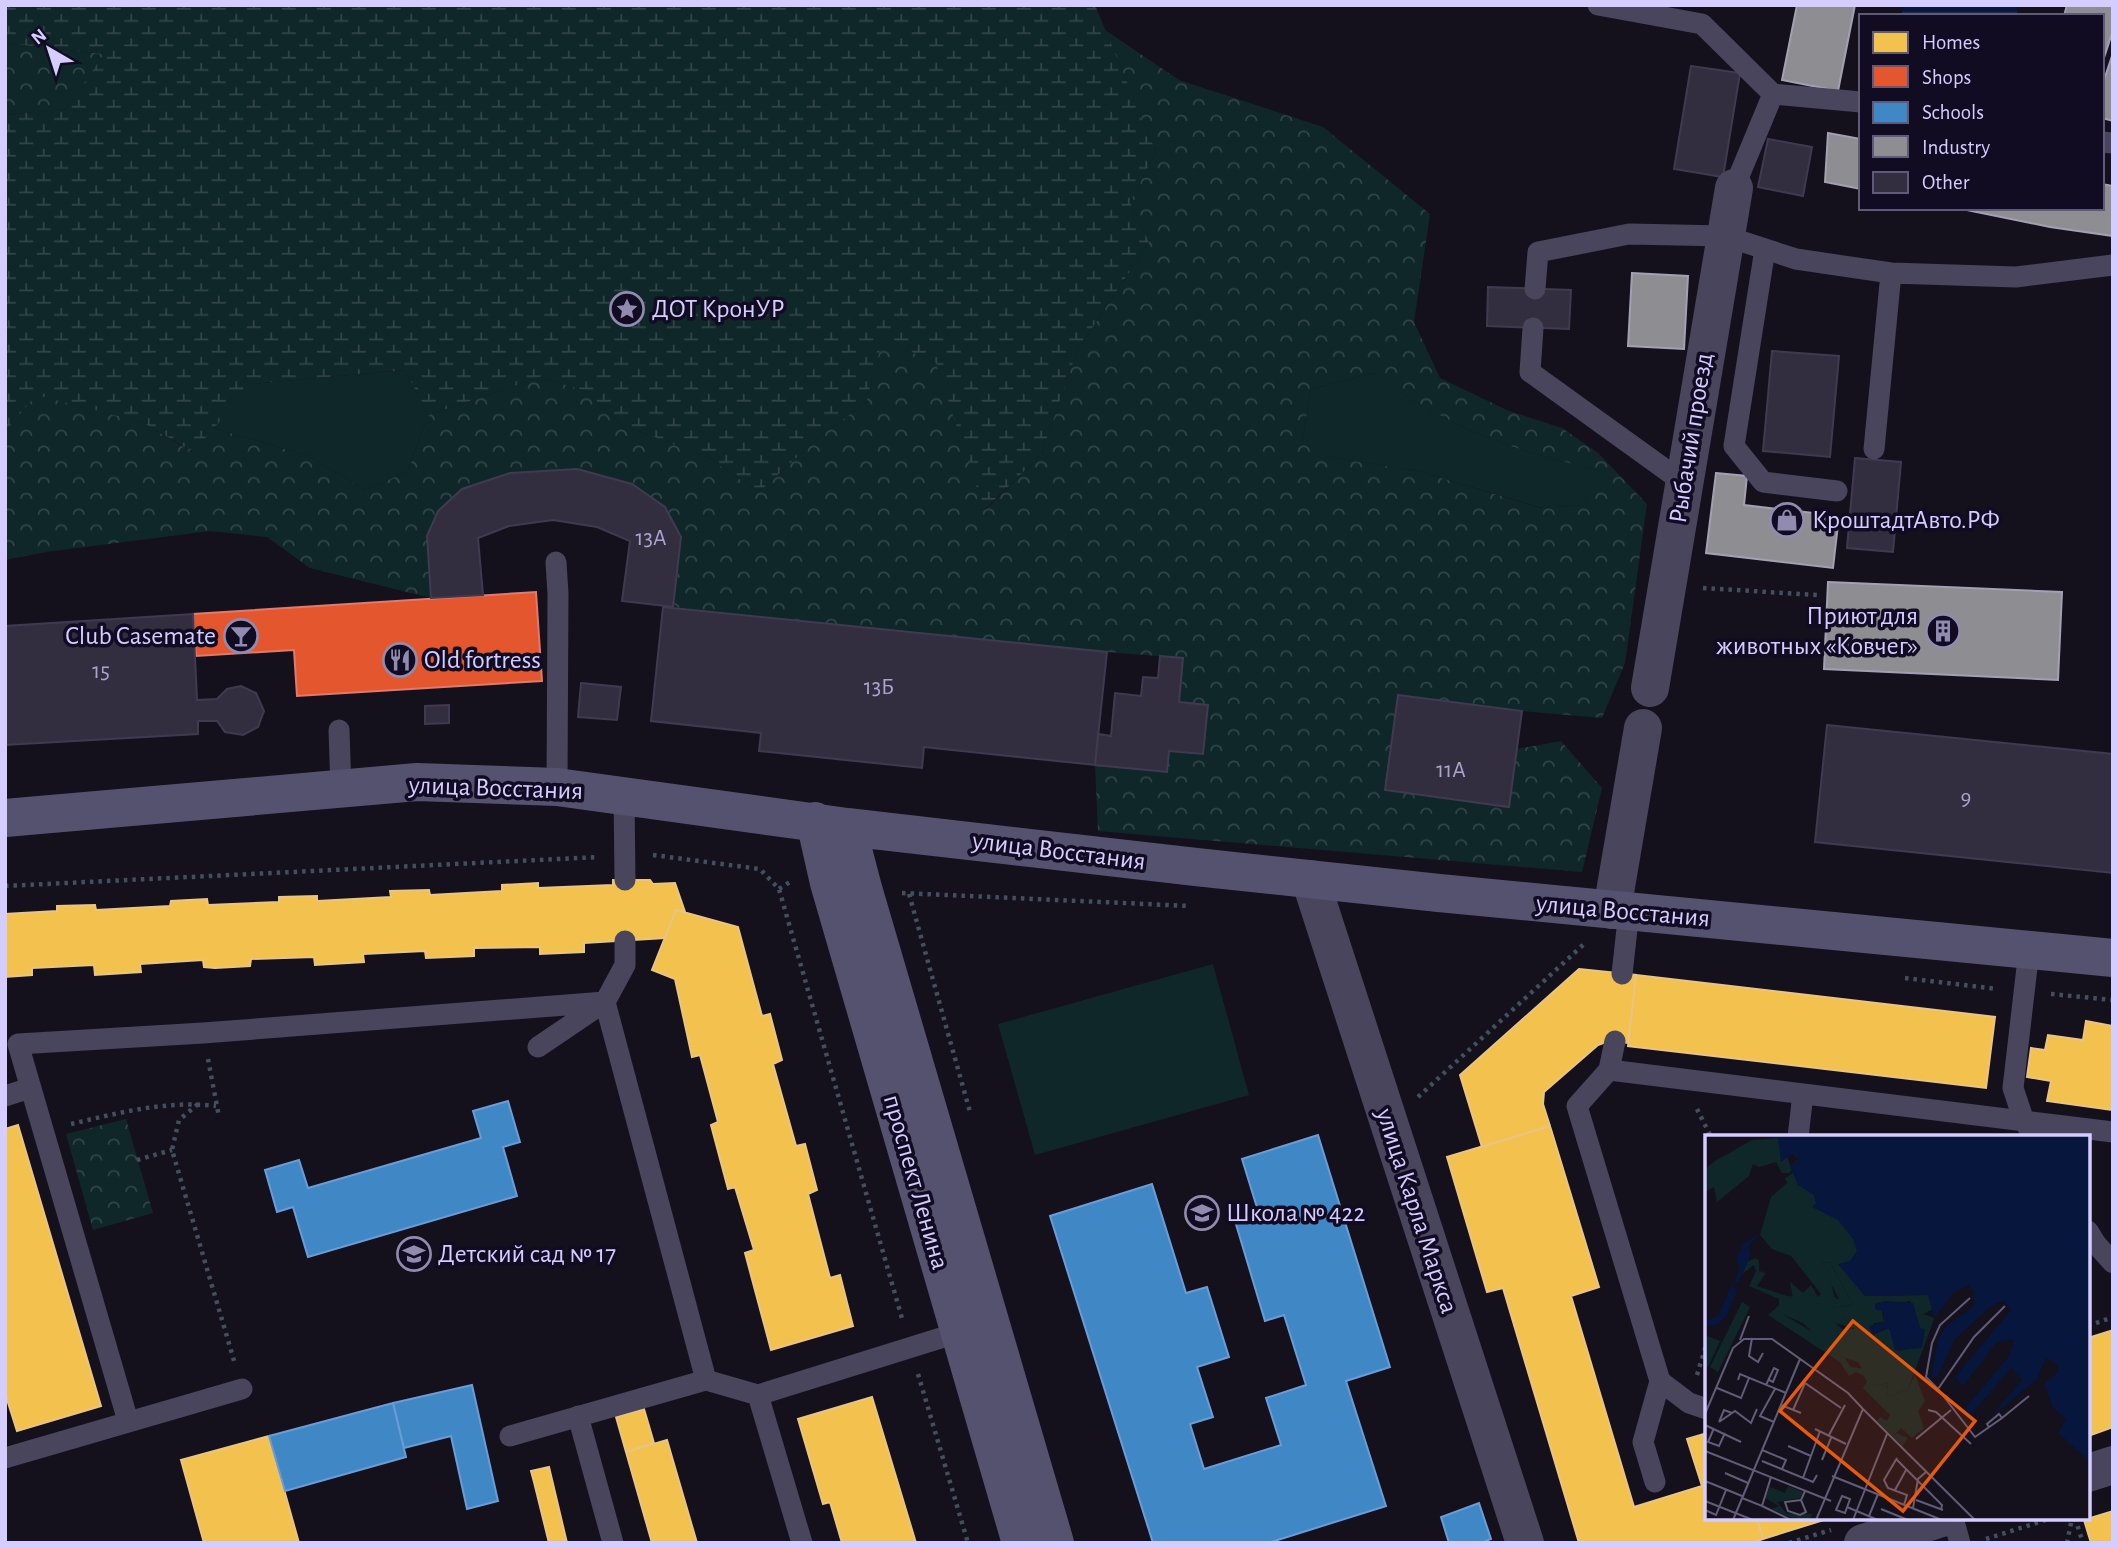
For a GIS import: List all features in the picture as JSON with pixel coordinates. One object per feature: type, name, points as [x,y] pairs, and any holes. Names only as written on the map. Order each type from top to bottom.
[{"type":"main road","name":"улица Восстания","points":[[5,818],[417,782],[557,787],[831,824],[1310,879],[2113,957]]},
{"type":"main road","name":"проспект Ленина","points":[[831,824],[833,896],[1021,1543]]},
{"type":"main road","name":"проспект Ленина","points":[[831,824],[863,888],[1055,1543]]},
{"type":"street","name":"Рыбачий проезд","points":[[1621,911],[1646,708],[1734,188]]},
{"type":"street","name":"улица Карла Маркса","points":[[1310,879],[1525,1543]]},
{"type":"street","points":[[2090,1472],[2113,1465]]},
{"type":"street","points":[[1863,1543],[1936,1520]]},
{"type":"lane","points":[[1598,5],[1702,24],[1773,94],[1859,102]]},
{"type":"lane","points":[[1734,188],[1773,94]]},
{"type":"lane","points":[[1535,289],[1538,252],[1629,234],[1725,236],[1796,259],[1891,273],[2016,277],[2113,265]]},
{"type":"lane","points":[[1765,248],[1734,446],[1763,482],[1837,491]]},
{"type":"lane","points":[[1874,449],[1891,273]]},
{"type":"lane","points":[[1533,328],[1530,372],[1684,483]]},
{"type":"lane","points":[[556,562],[557,787]]},
{"type":"lane","points":[[339,730],[341,789]]},
{"type":"lane","points":[[624,795],[625,880]]},
{"type":"lane","points":[[1621,911],[1622,974]]},
{"type":"lane","points":[[538,1047],[605,1002],[625,965],[625,941]]},
{"type":"lane","points":[[2029,950],[2013,1088],[2029,1129]]},
{"type":"lane","points":[[128,1421],[18,1044],[203,1033],[605,1002]]},
{"type":"lane","points":[[605,1002],[706,1380]]},
{"type":"lane","points":[[1615,1041],[1609,1070],[1577,1106],[1660,1381],[1643,1442],[1655,1482]]},
{"type":"lane","points":[[1609,1070],[1803,1094],[2029,1129],[2113,1132]]},
{"type":"lane","points":[[5,1096],[30,1088]]},
{"type":"lane","points":[[1798,1135],[1803,1094]]},
{"type":"lane","points":[[2090,1235],[2113,1263]]},
{"type":"lane","points":[[510,1436],[706,1380],[758,1395],[960,1332]]},
{"type":"lane","points":[[1660,1381],[1689,1403],[1705,1408]]},
{"type":"lane","points":[[5,1458],[242,1389]]},
{"type":"lane","points":[[758,1395],[802,1543]]},
{"type":"lane","points":[[578,1416],[613,1543]]},
{"type":"lane","points":[[1954,1520],[1960,1543]]},
{"type":"path","points":[[1693,587],[1817,595]]},
{"type":"path","points":[[5,886],[657,855],[760,869],[779,889],[968,1543]]},
{"type":"path","points":[[909,894],[1202,907]]},
{"type":"path","points":[[1417,1098],[1588,941]]},
{"type":"path","points":[[207,1054],[219,1117]]},
{"type":"path","points":[[61,1126],[148,1107],[198,1104],[216,1107]]},
{"type":"path","points":[[198,1104],[179,1120],[172,1150],[242,1389]]},
{"type":"path","points":[[137,1160],[172,1150]]},
{"type":"path","points":[[2090,1325],[2113,1317]]},
{"type":"path","points":[[1975,1543],[2046,1520]]},
{"type":"path","points":[[2067,1543],[2073,1520]]},
{"type":"path","points":[[2074,1520],[2083,1543]]},
{"type":"green space","points":[[5,5],[1095,5],[1156,152],[1130,202],[1149,242],[1077,351],[1041,455],[984,510],[936,363],[883,339],[866,402],[818,438],[759,492],[707,457],[620,424],[586,391],[541,377],[428,415],[405,370],[252,384],[193,452],[142,422],[36,395],[5,432],[5,115],[66,109],[104,54],[5,43]]},
{"type":"green space","points":[[1105,30],[1179,80],[1323,127],[1430,214],[1414,322],[1440,378],[1509,411],[1562,428],[1598,453],[1647,504],[1625,663],[1602,718],[1398,695],[1386,790],[1509,807],[1517,749],[1561,741],[1602,788],[1582,872],[1098,831],[1095,765],[1167,772],[1169,751],[1203,753],[1208,705],[1179,702],[1183,658],[673,607],[681,537],[665,507],[632,484],[577,469],[510,473],[462,489],[438,511],[427,536],[431,598],[310,568],[267,537],[210,531],[46,552],[5,560],[5,432],[35,394],[142,422],[192,452],[213,428],[308,456],[366,490],[408,471],[428,415],[541,377],[586,391],[620,424],[707,457],[759,492],[818,438],[866,402],[882,338],[936,363],[985,510],[1041,455],[1077,351],[1149,242],[1130,202],[1156,152]],"holes":[[[1373,373],[1420,404],[1468,429],[1532,453],[1598,470],[1583,505],[1541,508],[1418,471],[1335,458],[1302,442],[1311,389]]]},
{"type":"green space","points":[[5,43],[105,54],[66,109],[5,115]]},
{"type":"green space","points":[[405,370],[428,415],[408,471],[366,490],[308,456],[213,428],[251,384]]},
{"type":"green space","points":[[1373,373],[1420,404],[1468,429],[1532,453],[1599,470],[1583,505],[1542,508],[1418,471],[1335,458],[1302,443],[1311,389]]},
{"type":"green space","points":[[1213,964],[1249,1095],[1035,1155],[998,1024]]},
{"type":"green space","points":[[126,1119],[153,1213],[93,1230],[66,1134]]},
{"type":"water","points":[[1902,5],[2017,5],[2017,14],[1902,14]]},
{"type":"building: Homes","points":[[613,880],[675,883],[685,912],[676,910],[665,938],[584,943],[584,952],[540,954],[540,947],[474,948],[474,956],[426,958],[425,951],[363,954],[364,962],[315,965],[314,957],[251,959],[250,966],[215,968],[204,967],[203,960],[140,964],[141,972],[95,975],[94,965],[32,968],[32,975],[5,977],[5,914],[57,911],[57,906],[95,905],[96,910],[170,906],[171,901],[207,899],[208,905],[279,902],[279,897],[317,896],[317,901],[391,897],[390,891],[429,890],[430,895],[502,891],[502,885],[538,883],[538,888],[613,885]]},
{"type":"building: Homes","points":[[676,910],[738,927],[762,1016],[770,1014],[782,1060],[773,1064],[796,1146],[805,1144],[817,1190],[808,1194],[830,1278],[840,1275],[853,1326],[771,1350],[745,1253],[754,1250],[735,1187],[728,1189],[711,1125],[718,1122],[700,1055],[692,1057],[675,979],[652,970]]},
{"type":"building: Homes","points":[[1579,969],[1636,975],[1628,1043],[1609,1041],[1598,1045],[1544,1092],[1543,1104],[1550,1126],[1482,1147],[1460,1075]]},
{"type":"building: Homes","points":[[1636,975],[1995,1017],[1986,1088],[1628,1046]]},
{"type":"building: Homes","points":[[2086,1021],[2113,1026],[2113,1110],[2047,1101],[2051,1081],[2027,1077],[2031,1048],[2045,1050],[2048,1035],[2083,1040]]},
{"type":"building: Homes","points":[[18,1125],[101,1406],[17,1431],[5,1393],[5,1129]]},
{"type":"building: Homes","points":[[1550,1126],[1599,1287],[1571,1296],[1634,1507],[1702,1486],[1687,1439],[1705,1434],[1705,1520],[1758,1520],[1763,1539],[1750,1543],[1579,1543],[1503,1288],[1487,1292],[1447,1157]]},
{"type":"building: Homes","points":[[2113,1330],[2113,1427],[2090,1435],[2090,1337]]},
{"type":"building: Homes","points":[[872,1397],[916,1543],[842,1543],[830,1502],[823,1504],[798,1419]]},
{"type":"building: Homes","points":[[644,1409],[654,1443],[626,1452],[616,1417]]},
{"type":"building: Homes","points":[[269,1436],[299,1543],[204,1543],[181,1460]]},
{"type":"building: Homes","points":[[667,1440],[697,1543],[652,1543],[626,1452]]},
{"type":"building: Homes","points":[[549,1467],[567,1543],[549,1543],[531,1471]]},
{"type":"building: Homes","points":[[2113,1511],[2113,1543],[2091,1543],[2084,1520]]},
{"type":"building: Homes","points":[[1758,1520],[1824,1520],[1763,1539]]},
{"type":"building: Shops","points":[[536,592],[542,681],[297,696],[294,650],[196,656],[193,614]]},
{"type":"building: Schools","points":[[508,1101],[520,1142],[503,1147],[517,1196],[308,1257],[293,1207],[277,1212],[265,1170],[299,1160],[308,1188],[481,1138],[473,1111]]},
{"type":"building: Schools","points":[[1318,1135],[1390,1367],[1346,1381],[1386,1506],[1268,1543],[1153,1543],[1050,1216],[1152,1184],[1186,1293],[1207,1287],[1229,1357],[1197,1367],[1213,1417],[1190,1424],[1204,1469],[1281,1445],[1266,1398],[1306,1385],[1284,1315],[1265,1321],[1235,1221],[1259,1214],[1242,1159]]},
{"type":"building: Schools","points":[[472,1385],[498,1501],[467,1509],[451,1436],[404,1448],[393,1403]]},
{"type":"building: Schools","points":[[393,1403],[406,1457],[285,1491],[269,1436]]},
{"type":"building: Schools","points":[[1479,1503],[1491,1539],[1481,1543],[1449,1543],[1441,1517]]},
{"type":"building: Industry","points":[[1797,5],[1855,5],[1838,91],[1782,80]]},
{"type":"building: Industry","points":[[2067,5],[2113,5],[2113,30],[2104,58],[2104,14],[2065,14]]},
{"type":"building: Industry","points":[[2113,53],[2113,121],[2104,119],[2104,80]]},
{"type":"building: Industry","points":[[1828,133],[1859,139],[1859,189],[1825,182]]},
{"type":"building: Industry","points":[[2104,184],[2113,186],[2113,236],[2050,227],[1967,210],[2104,210]]},
{"type":"building: Industry","points":[[1632,273],[1688,276],[1684,349],[1628,346]]},
{"type":"building: Industry","points":[[1716,473],[1747,476],[1744,505],[1839,516],[1833,568],[1706,553]]},
{"type":"building: Industry","name":"Приют для животных «Ковчег»","points":[[1828,582],[2062,592],[2058,680],[1824,669]]},
{"type":"building: Other","points":[[1691,66],[1740,73],[1723,177],[1674,169]]},
{"type":"building: Other","points":[[1768,139],[1812,147],[1803,196],[1758,187]]},
{"type":"building: Other","points":[[1488,287],[1571,290],[1569,329],[1487,326]]},
{"type":"building: Other","points":[[1772,351],[1839,356],[1830,457],[1763,451]]},
{"type":"building: Other","points":[[1855,458],[1901,462],[1893,552],[1847,548]]},
{"type":"building: Other","points":[[577,469],[632,484],[665,507],[681,537],[673,607],[622,601],[630,541],[597,527],[553,520],[509,526],[478,538],[483,595],[431,598],[427,536],[438,511],[462,489],[510,473]]},
{"type":"building: Other","points":[[663,607],[1107,652],[1095,765],[924,747],[922,768],[759,751],[761,733],[651,721]]},
{"type":"building: Other","points":[[193,614],[197,700],[217,699],[227,689],[241,686],[256,693],[264,711],[258,727],[243,735],[225,732],[217,721],[198,721],[198,734],[5,745],[5,626]]},
{"type":"building: Other","points":[[1160,656],[1183,658],[1179,702],[1208,705],[1203,754],[1169,751],[1167,772],[1095,765],[1098,734],[1111,736],[1115,693],[1141,696],[1143,677],[1158,678]]},
{"type":"building: Other","points":[[581,683],[621,687],[617,720],[578,717]]},
{"type":"building: Other","points":[[1398,695],[1522,711],[1509,807],[1385,790]]},
{"type":"building: Other","points":[[449,705],[449,723],[425,724],[425,706]]},
{"type":"building: Other","points":[[1827,725],[2113,754],[2113,873],[1815,842]]},
{"type":"place","name":"ДОТ КронУР","points":[[627,309]]},
{"type":"place","name":"КроштадтАвто.РФ","points":[[1787,520]]},
{"type":"place","name":"Приют для животных «Ковчег»","points":[[1943,631]]},
{"type":"place","name":"Club Casemate","points":[[241,636]]},
{"type":"place","name":"Old fortress","points":[[400,660]]},
{"type":"place","name":"Школа № 422","points":[[1202,1213]]},
{"type":"place","name":"Детский сад № 17","points":[[414,1254]]}]
